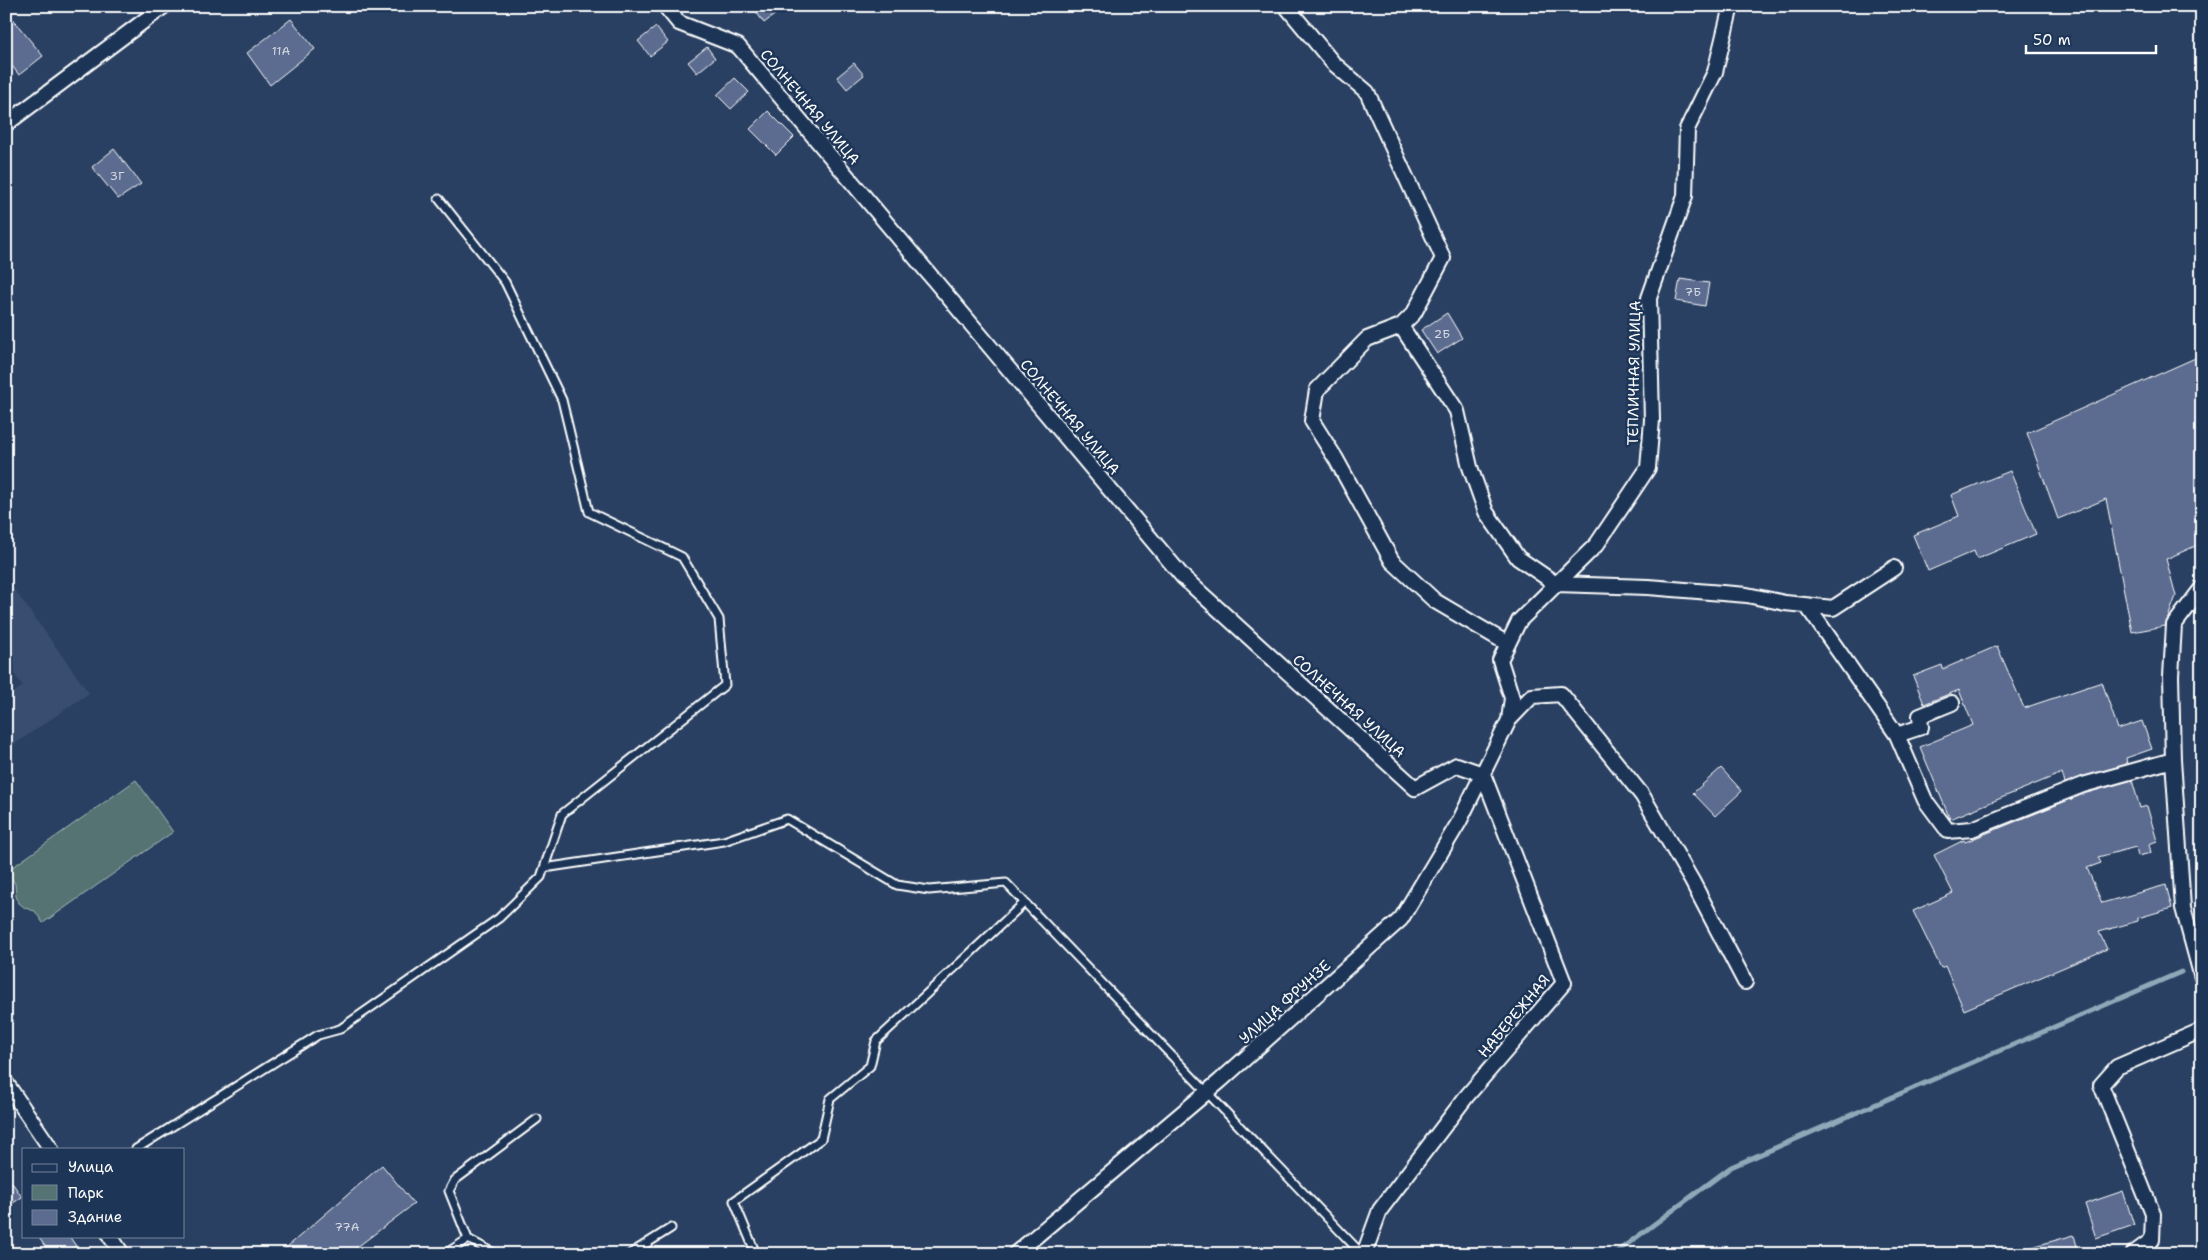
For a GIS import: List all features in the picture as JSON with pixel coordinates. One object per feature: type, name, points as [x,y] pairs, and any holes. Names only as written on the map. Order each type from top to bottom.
[{"type":"street","points":[[6,124],[164,6]]},
{"type":"street","name":"СОЛНЕЧНАЯ УЛИЦА","points":[[664,6],[680,23],[738,46],[1183,578],[1415,788],[1458,765],[1483,774]]},
{"type":"street","points":[[1286,6],[1333,63],[1367,92],[1443,258],[1414,313],[1401,326],[1367,339],[1317,390],[1312,421],[1336,459],[1392,561],[1435,601],[1508,644]]},
{"type":"street","name":"ТЕПЛИЧНАЯ УЛИЦА","points":[[1509,720],[1512,698],[1500,660],[1519,621],[1597,544],[1648,468],[1652,420],[1649,298],[1685,196],[1688,129],[1715,72],[1731,6]]},
{"type":"street","points":[[1401,326],[1457,411],[1470,467],[1486,512],[1518,558],[1556,584],[1648,587],[1738,594],[1807,606],[1833,608],[1894,568]]},
{"type":"street","points":[[2202,588],[2174,625],[2171,676],[2173,760],[2183,908],[2202,978]]},
{"type":"street","points":[[1807,606],[1897,735],[1925,800],[1948,830],[1972,829],[2083,785],[2173,760]]},
{"type":"street","points":[[1509,720],[1532,696],[1561,694],[1642,795],[1692,881],[1745,982]]},
{"type":"street","points":[[1897,735],[1921,727],[1920,716],[1952,704]]},
{"type":"street","name":"УЛИЦА ФРУНЗЕ","points":[[1016,1254],[1207,1092],[1401,919],[1459,822],[1509,720]]},
{"type":"street","name":"НАБЕРЕЖНАЯ","points":[[1363,1254],[1380,1210],[1466,1097],[1564,983],[1483,774]]},
{"type":"street","points":[[2133,1254],[2152,1240],[2153,1214],[2101,1085],[2117,1067],[2202,1030]]},
{"type":"street","points":[[6,1083],[50,1148]]},
{"type":"street","points":[[111,1238],[122,1254]]},
{"type":"lane","points":[[138,1148],[318,1035],[340,1029],[499,918],[541,877],[562,814],[725,685],[719,619],[682,557],[589,512],[562,400],[506,282],[439,200]]},
{"type":"lane","points":[[544,868],[724,841],[787,819],[897,884],[929,890],[1006,883],[1363,1254]]},
{"type":"lane","points":[[756,1254],[734,1201],[821,1139],[830,1099],[870,1066],[876,1042],[1024,903]]},
{"type":"lane","points":[[496,1254],[468,1240],[457,1216],[449,1191],[455,1180],[537,1119]]},
{"type":"lane","points":[[630,1254],[671,1228]]},
{"type":"lane","points":[[445,1254],[468,1240]]},
{"type":"shaded area","points":[[6,578],[89,693],[6,750],[6,698],[23,686],[6,663]]},
{"type":"green space","points":[[136,780],[173,832],[43,923],[35,911],[25,908],[19,903],[15,884],[7,871]]},
{"type":"building","points":[[752,6],[786,6],[764,23]]},
{"type":"building","points":[[6,11],[43,56],[19,75],[6,58]]},
{"type":"building","points":[[291,19],[315,49],[270,85],[247,53]]},
{"type":"building","points":[[656,27],[668,42],[650,56],[638,41]]},
{"type":"building","points":[[707,47],[715,58],[697,73],[688,62]]},
{"type":"building","points":[[854,63],[864,75],[847,89],[837,77]]},
{"type":"building","points":[[735,78],[749,92],[731,109],[717,95]]},
{"type":"building","points":[[768,111],[794,137],[776,155],[750,129]]},
{"type":"building","points":[[114,149],[141,184],[118,199],[92,167]]},
{"type":"building","points":[[1680,279],[1709,283],[1705,306],[1676,301]]},
{"type":"building","points":[[1447,313],[1462,338],[1437,354],[1421,330]]},
{"type":"building","points":[[2202,355],[2202,543],[2166,559],[2176,596],[2165,626],[2132,632],[2106,499],[2058,519],[2027,433]]},
{"type":"building","points":[[2010,471],[2036,534],[1977,559],[1974,551],[1928,571],[1913,535],[1959,516],[1951,495]]},
{"type":"building","points":[[1997,646],[2024,708],[2102,682],[2118,729],[2142,721],[2152,749],[2126,758],[2127,764],[2065,783],[2062,773],[1950,819],[1920,747],[1973,725],[1959,690],[1924,704],[1913,676],[1942,665],[1943,669]]},
{"type":"building","points":[[1721,768],[1742,791],[1715,816],[1693,793]]},
{"type":"building","points":[[2132,780],[2140,808],[2147,806],[2157,841],[2149,844],[2151,853],[2138,856],[2136,847],[2098,857],[2101,863],[2087,868],[2102,903],[2166,885],[2172,908],[2138,918],[2138,921],[2099,932],[2107,949],[1964,1010],[1945,966],[1941,968],[1913,911],[1953,893],[1934,855],[1964,840],[1965,842],[2086,793]]},
{"type":"building","points":[[382,1165],[414,1204],[348,1254],[279,1254]]},
{"type":"building","points":[[6,1174],[22,1197],[6,1208]]},
{"type":"building","points":[[2123,1191],[2134,1225],[2096,1238],[2085,1204]]},
{"type":"building","points":[[2074,1235],[2079,1254],[2022,1254],[2021,1250]]},
{"type":"building","points":[[39,1238],[70,1238],[76,1246],[64,1254],[50,1254]]},
{"type":"waterway","points":[[1614,1254],[1731,1167],[2181,972]]}]
